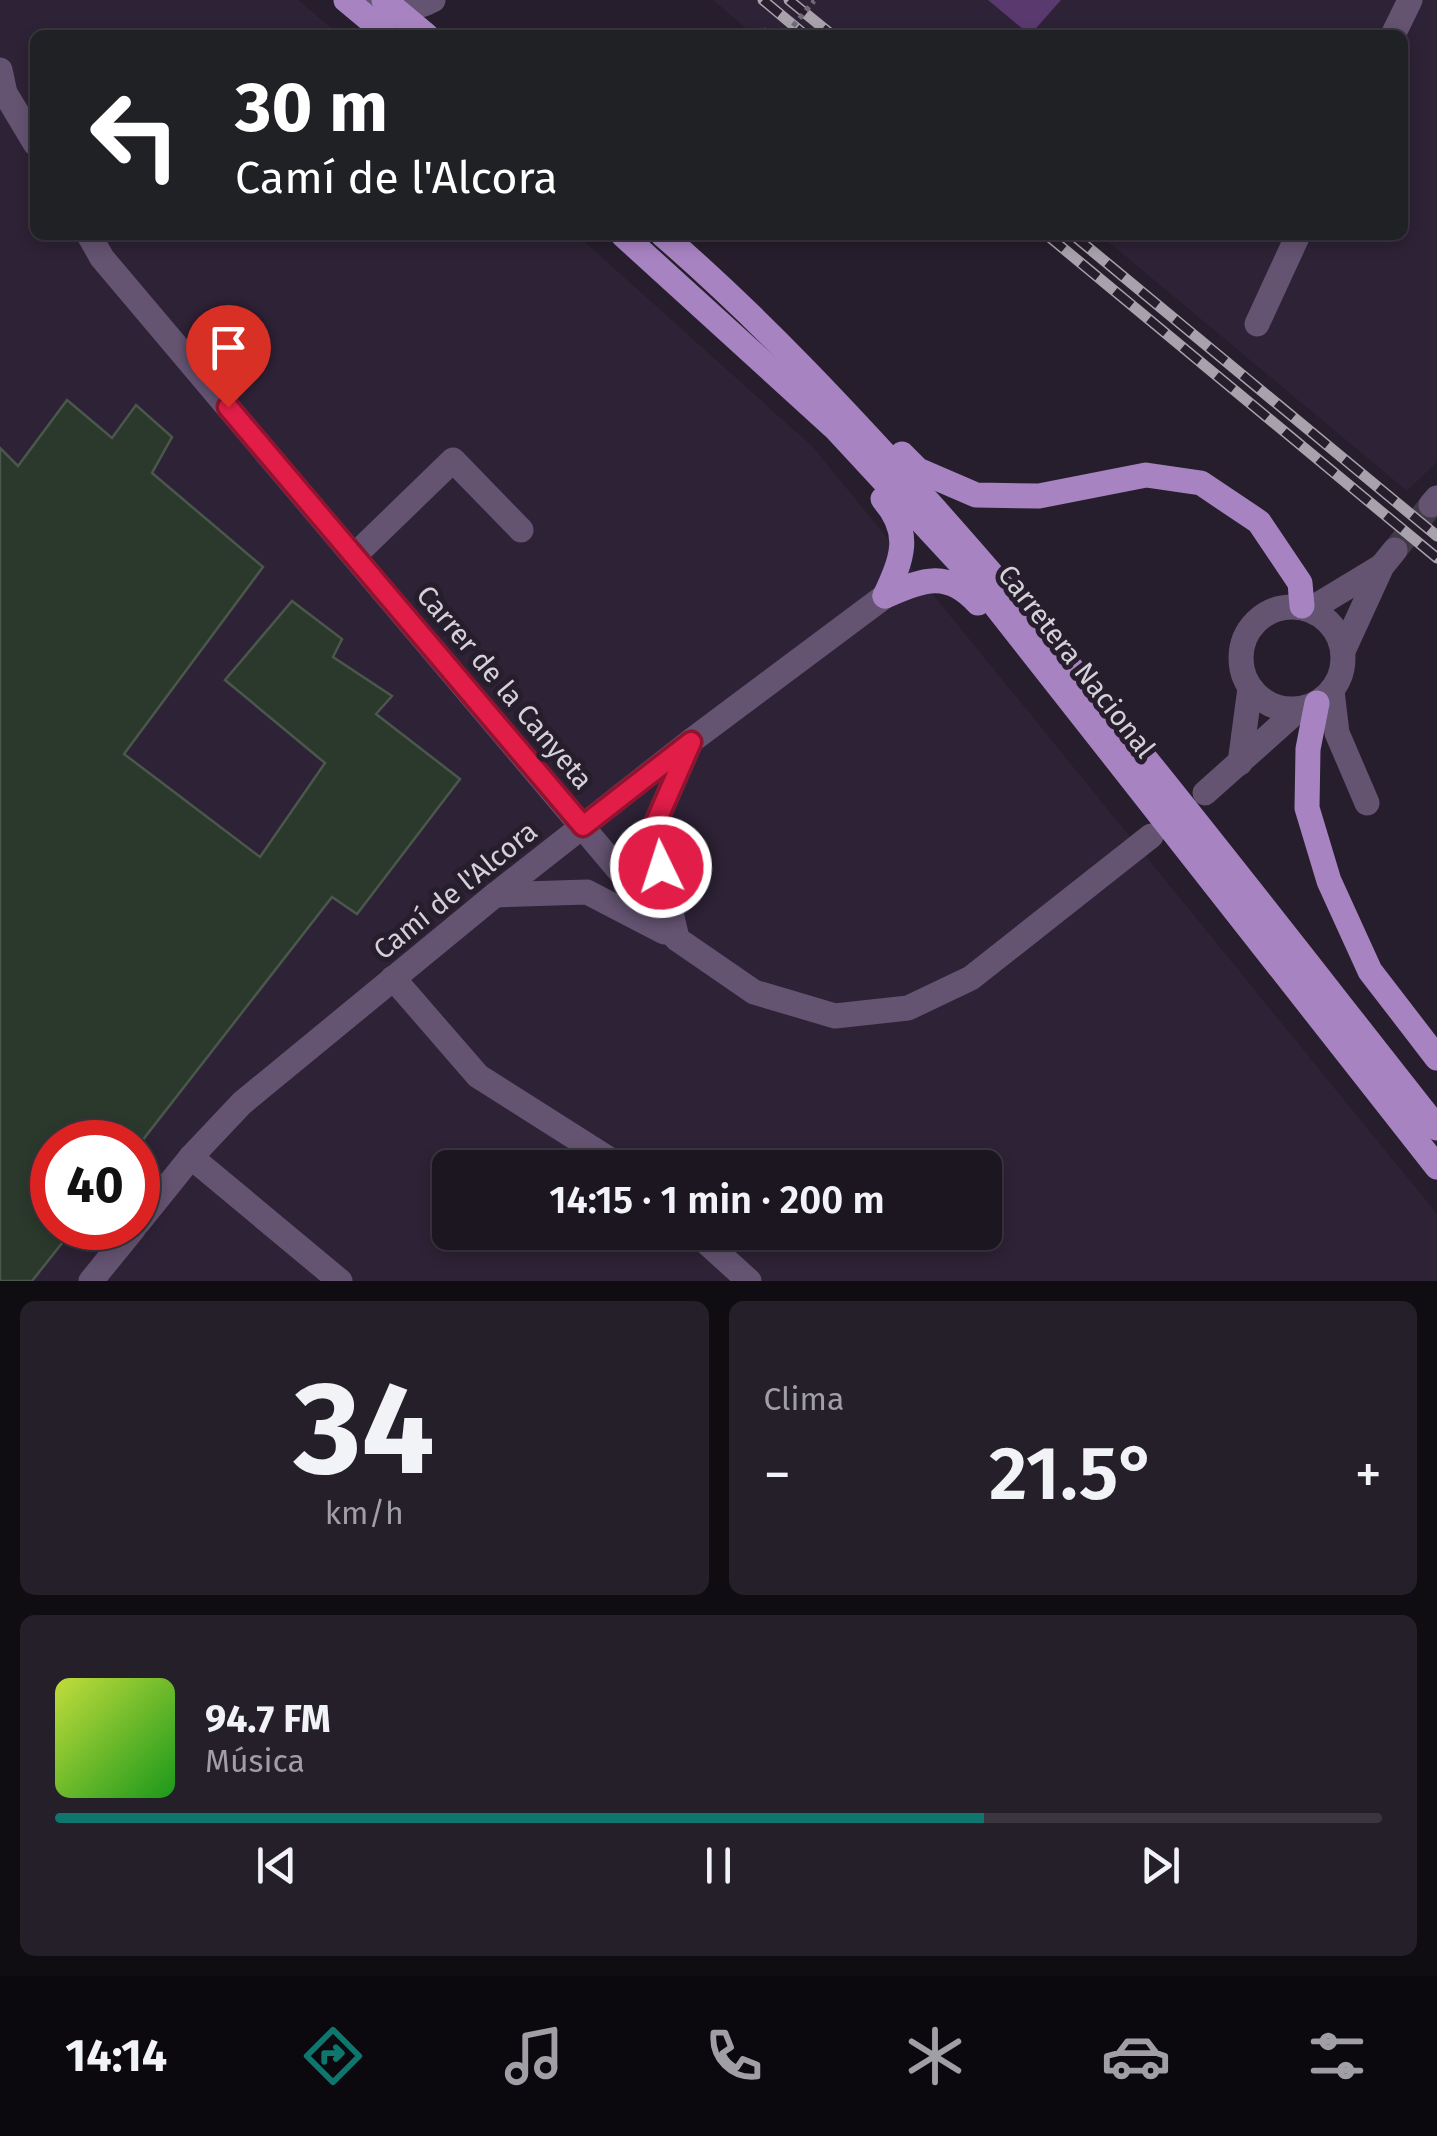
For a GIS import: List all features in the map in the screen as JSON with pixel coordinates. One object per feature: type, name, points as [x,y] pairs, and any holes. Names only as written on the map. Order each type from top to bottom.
[{"type":"main road","points":[[346,0],[382,30]]},
{"type":"main road","points":[[390,4],[420,30]]},
{"type":"main road","name":"Carretera Nacional","points":[[629,240],[836,429],[973,577],[1437,1167]]},
{"type":"main road","name":"Carretera Nacional","points":[[668,240],[793,355],[975,554],[1100,702],[1437,1128]]},
{"type":"main road","points":[[793,355],[840,389],[918,470],[976,495],[1039,496],[1146,475],[1201,483],[1259,522],[1300,583],[1306,607]]},
{"type":"main road","points":[[791,387],[810,417],[898,515],[902,538],[900,562],[884,596]]},
{"type":"main road","points":[[884,596],[934,580],[952,581],[1035,657]]},
{"type":"main road","points":[[1315,701],[1308,749],[1307,808],[1328,881],[1370,972],[1437,1058]]},
{"type":"street","points":[[363,0],[390,4],[428,4],[433,0]]},
{"type":"street","points":[[1395,30],[1410,0]]},
{"type":"street","points":[[0,70],[6,93],[30,134]]},
{"type":"street","name":"Carrer de la Canyeta","points":[[92,240],[102,258],[677,939],[754,992],[835,1016],[908,1008],[971,978],[1151,836]]},
{"type":"street","points":[[1257,324],[1296,240]]},
{"type":"street","points":[[354,556],[453,460],[521,530]]},
{"type":"street","points":[[1205,793],[1315,701],[1342,672],[1344,650],[1388,558],[1306,607],[1272,609],[1248,629],[1240,659],[1250,688],[1240,762]]},
{"type":"street","name":"Camí de l'Alcora","points":[[160,1195],[242,1102],[495,895],[884,596]]},
{"type":"street","points":[[1306,607],[1333,626],[1344,650]]},
{"type":"street","points":[[1250,688],[1271,705],[1315,701]]},
{"type":"street","points":[[1315,701],[1337,733],[1367,803]]},
{"type":"street","points":[[677,939],[652,831],[691,742]]},
{"type":"street","points":[[495,895],[587,892],[677,939]]},
{"type":"street","points":[[393,978],[478,1076],[595,1150]]},
{"type":"street","points":[[191,1157],[340,1281]]},
{"type":"street","name":"Camí de l'Alcora","points":[[100,1276],[118,1250]]},
{"type":"street","points":[[715,1250],[749,1281]]},
{"type":"path","points":[[790,30],[813,0]]},
{"type":"shaded area","points":[[0,0],[298,0],[334,30],[30,30],[30,240],[583,240],[813,447],[1437,1214],[1437,1281],[0,1281]]},
{"type":"shaded area","points":[[713,0],[1437,0],[1437,462],[1407,491],[1106,240],[1408,240],[1408,30],[748,30]]},
{"type":"shaded area","points":[[988,0],[1061,0],[1034,30],[1024,30]]},
{"type":"building","points":[[67,400],[112,438],[136,405],[172,437],[152,473],[263,567],[124,754],[260,857],[325,763],[225,680],[292,601],[342,639],[333,657],[392,696],[376,714],[460,779],[357,914],[332,897],[158,1120],[30,1120],[30,1250],[57,1250],[32,1281],[0,1281],[0,448],[18,466]]},
{"type":"tunnel","points":[[1395,550],[1431,505]]},
{"type":"railway","points":[[763,0],[799,30]]},
{"type":"railway","points":[[789,0],[826,30]]},
{"type":"railway","points":[[1053,240],[1437,558]]},
{"type":"railway","points":[[1079,240],[1437,536]]},
{"type":"route","points":[[228,407],[583,826],[691,742],[652,831],[661,867]]}]
